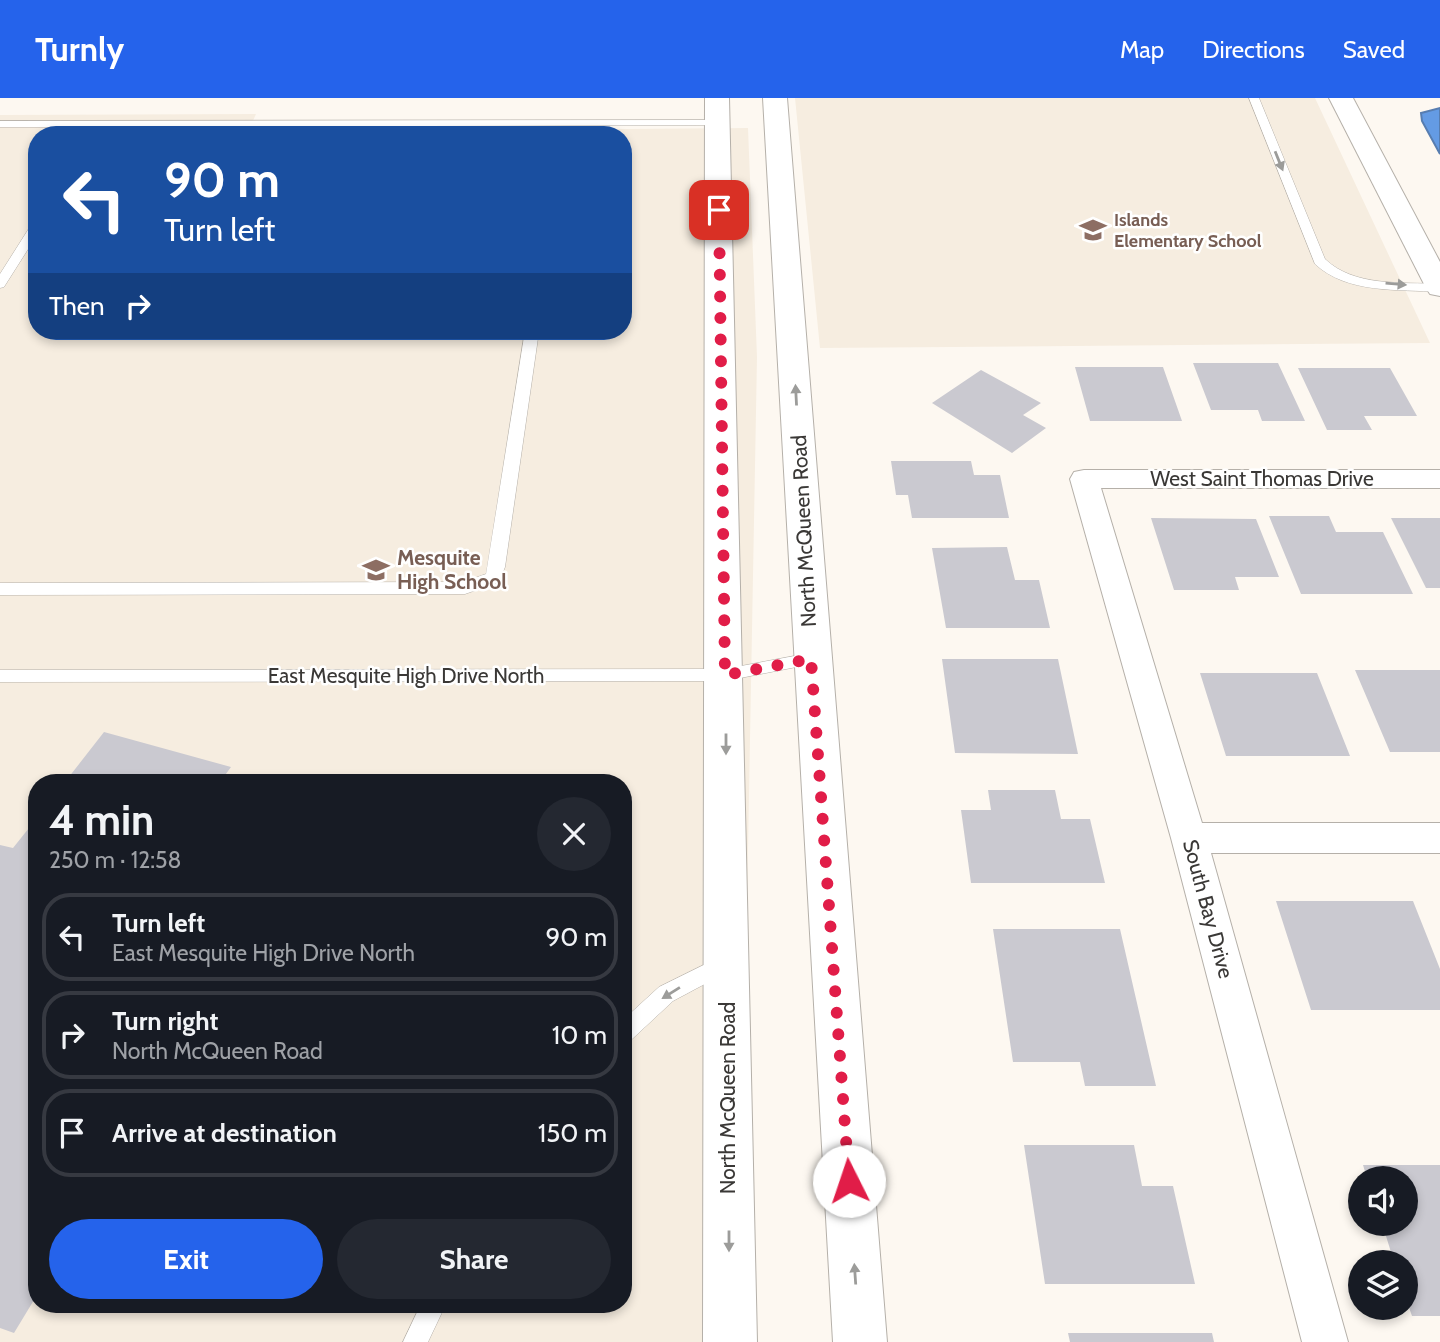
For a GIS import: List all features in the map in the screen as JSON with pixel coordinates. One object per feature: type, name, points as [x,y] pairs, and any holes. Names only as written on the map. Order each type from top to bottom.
[{"type":"main road","name":"North McQueen Road","points":[[775,98],[811,659],[860,1342]]},
{"type":"main road","points":[[1341,98],[1440,288]]},
{"type":"main road","name":"North McQueen Road","points":[[718,110],[730,1342]]},
{"type":"street","name":"West Saint Thomas Drive","points":[[1084,479],[1440,480]]},
{"type":"street","name":"South Bay Drive","points":[[1084,479],[1189,838],[1325,1342]]},
{"type":"street","points":[[1189,838],[1440,838]]},
{"type":"lane","points":[[1254,98],[1319,261],[1326,270],[1353,281],[1440,288]]},
{"type":"lane","points":[[587,126],[718,110]]},
{"type":"lane","points":[[0,124],[285,126]]},
{"type":"lane","points":[[0,284],[28,239]]},
{"type":"lane","points":[[0,589],[465,588],[480,585],[494,578],[497,567],[531,340]]},
{"type":"lane","name":"East Mesquite High Drive North","points":[[0,676],[725,675],[811,659]]},
{"type":"lane","points":[[632,1026],[666,994],[727,963]]},
{"type":"lane","points":[[415,1342],[430,1313]]},
{"type":"shaded area","name":"Islands Elementary School","points":[[795,98],[1315,98],[1430,343],[820,348]]},
{"type":"shaded area","name":"Mesquite High School","points":[[256,114],[251,126],[28,126],[28,340],[632,340],[632,129],[748,128],[757,357],[739,1342],[0,1342],[0,115]]},
{"type":"water","points":[[1440,108],[1440,154],[1422,121],[1421,113]]},
{"type":"building","points":[[1193,363],[1278,363],[1305,421],[1262,421],[1258,410],[1211,410]]},
{"type":"building","points":[[1075,367],[1163,367],[1182,421],[1090,421]]},
{"type":"building","points":[[1298,368],[1390,368],[1417,416],[1364,416],[1372,430],[1327,430]]},
{"type":"building","points":[[981,370],[1041,403],[1023,415],[1046,428],[1012,453],[932,403]]},
{"type":"building","points":[[891,461],[971,461],[974,475],[1000,475],[1009,518],[912,518],[908,495],[896,495]]},
{"type":"building","points":[[1269,516],[1329,516],[1336,532],[1383,532],[1413,594],[1301,594]]},
{"type":"building","points":[[1151,518],[1256,519],[1279,577],[1235,577],[1239,590],[1174,590]]},
{"type":"building","points":[[1391,518],[1440,518],[1440,588],[1426,588]]},
{"type":"building","points":[[1007,547],[1015,580],[1039,580],[1050,628],[946,628],[932,548]]},
{"type":"building","points":[[942,659],[1058,659],[1078,754],[955,753]]},
{"type":"building","points":[[1355,670],[1440,670],[1440,752],[1390,752]]},
{"type":"building","points":[[1200,673],[1317,673],[1350,756],[1226,756]]},
{"type":"building","points":[[104,732],[231,767],[226,774],[71,774]]},
{"type":"building","points":[[988,790],[1055,790],[1061,819],[1090,819],[1105,883],[971,883],[961,810],[991,810]]},
{"type":"building","points":[[28,829],[28,1310],[14,1333],[0,1328],[0,845],[13,848]]},
{"type":"building","points":[[1276,901],[1413,901],[1440,969],[1440,1010],[1311,1010]]},
{"type":"building","points":[[993,929],[1120,929],[1156,1086],[1085,1086],[1080,1062],[1013,1062]]},
{"type":"building","points":[[1024,1145],[1134,1145],[1142,1186],[1173,1186],[1195,1284],[1045,1284]]},
{"type":"building","points":[[1440,1165],[1440,1316],[1418,1316],[1418,1250],[1390,1250],[1386,1236],[1418,1236],[1418,1166],[1363,1166]]},
{"type":"building","points":[[1068,1333],[1212,1333],[1214,1342],[1070,1342]]},
{"type":"place","name":"Islands Elementary School","points":[[1093,230]]},
{"type":"place","name":"Mesquite High School","points":[[376,570]]},
{"type":"route","points":[[719,210],[725,675],[811,659],[849,1181]]}]
